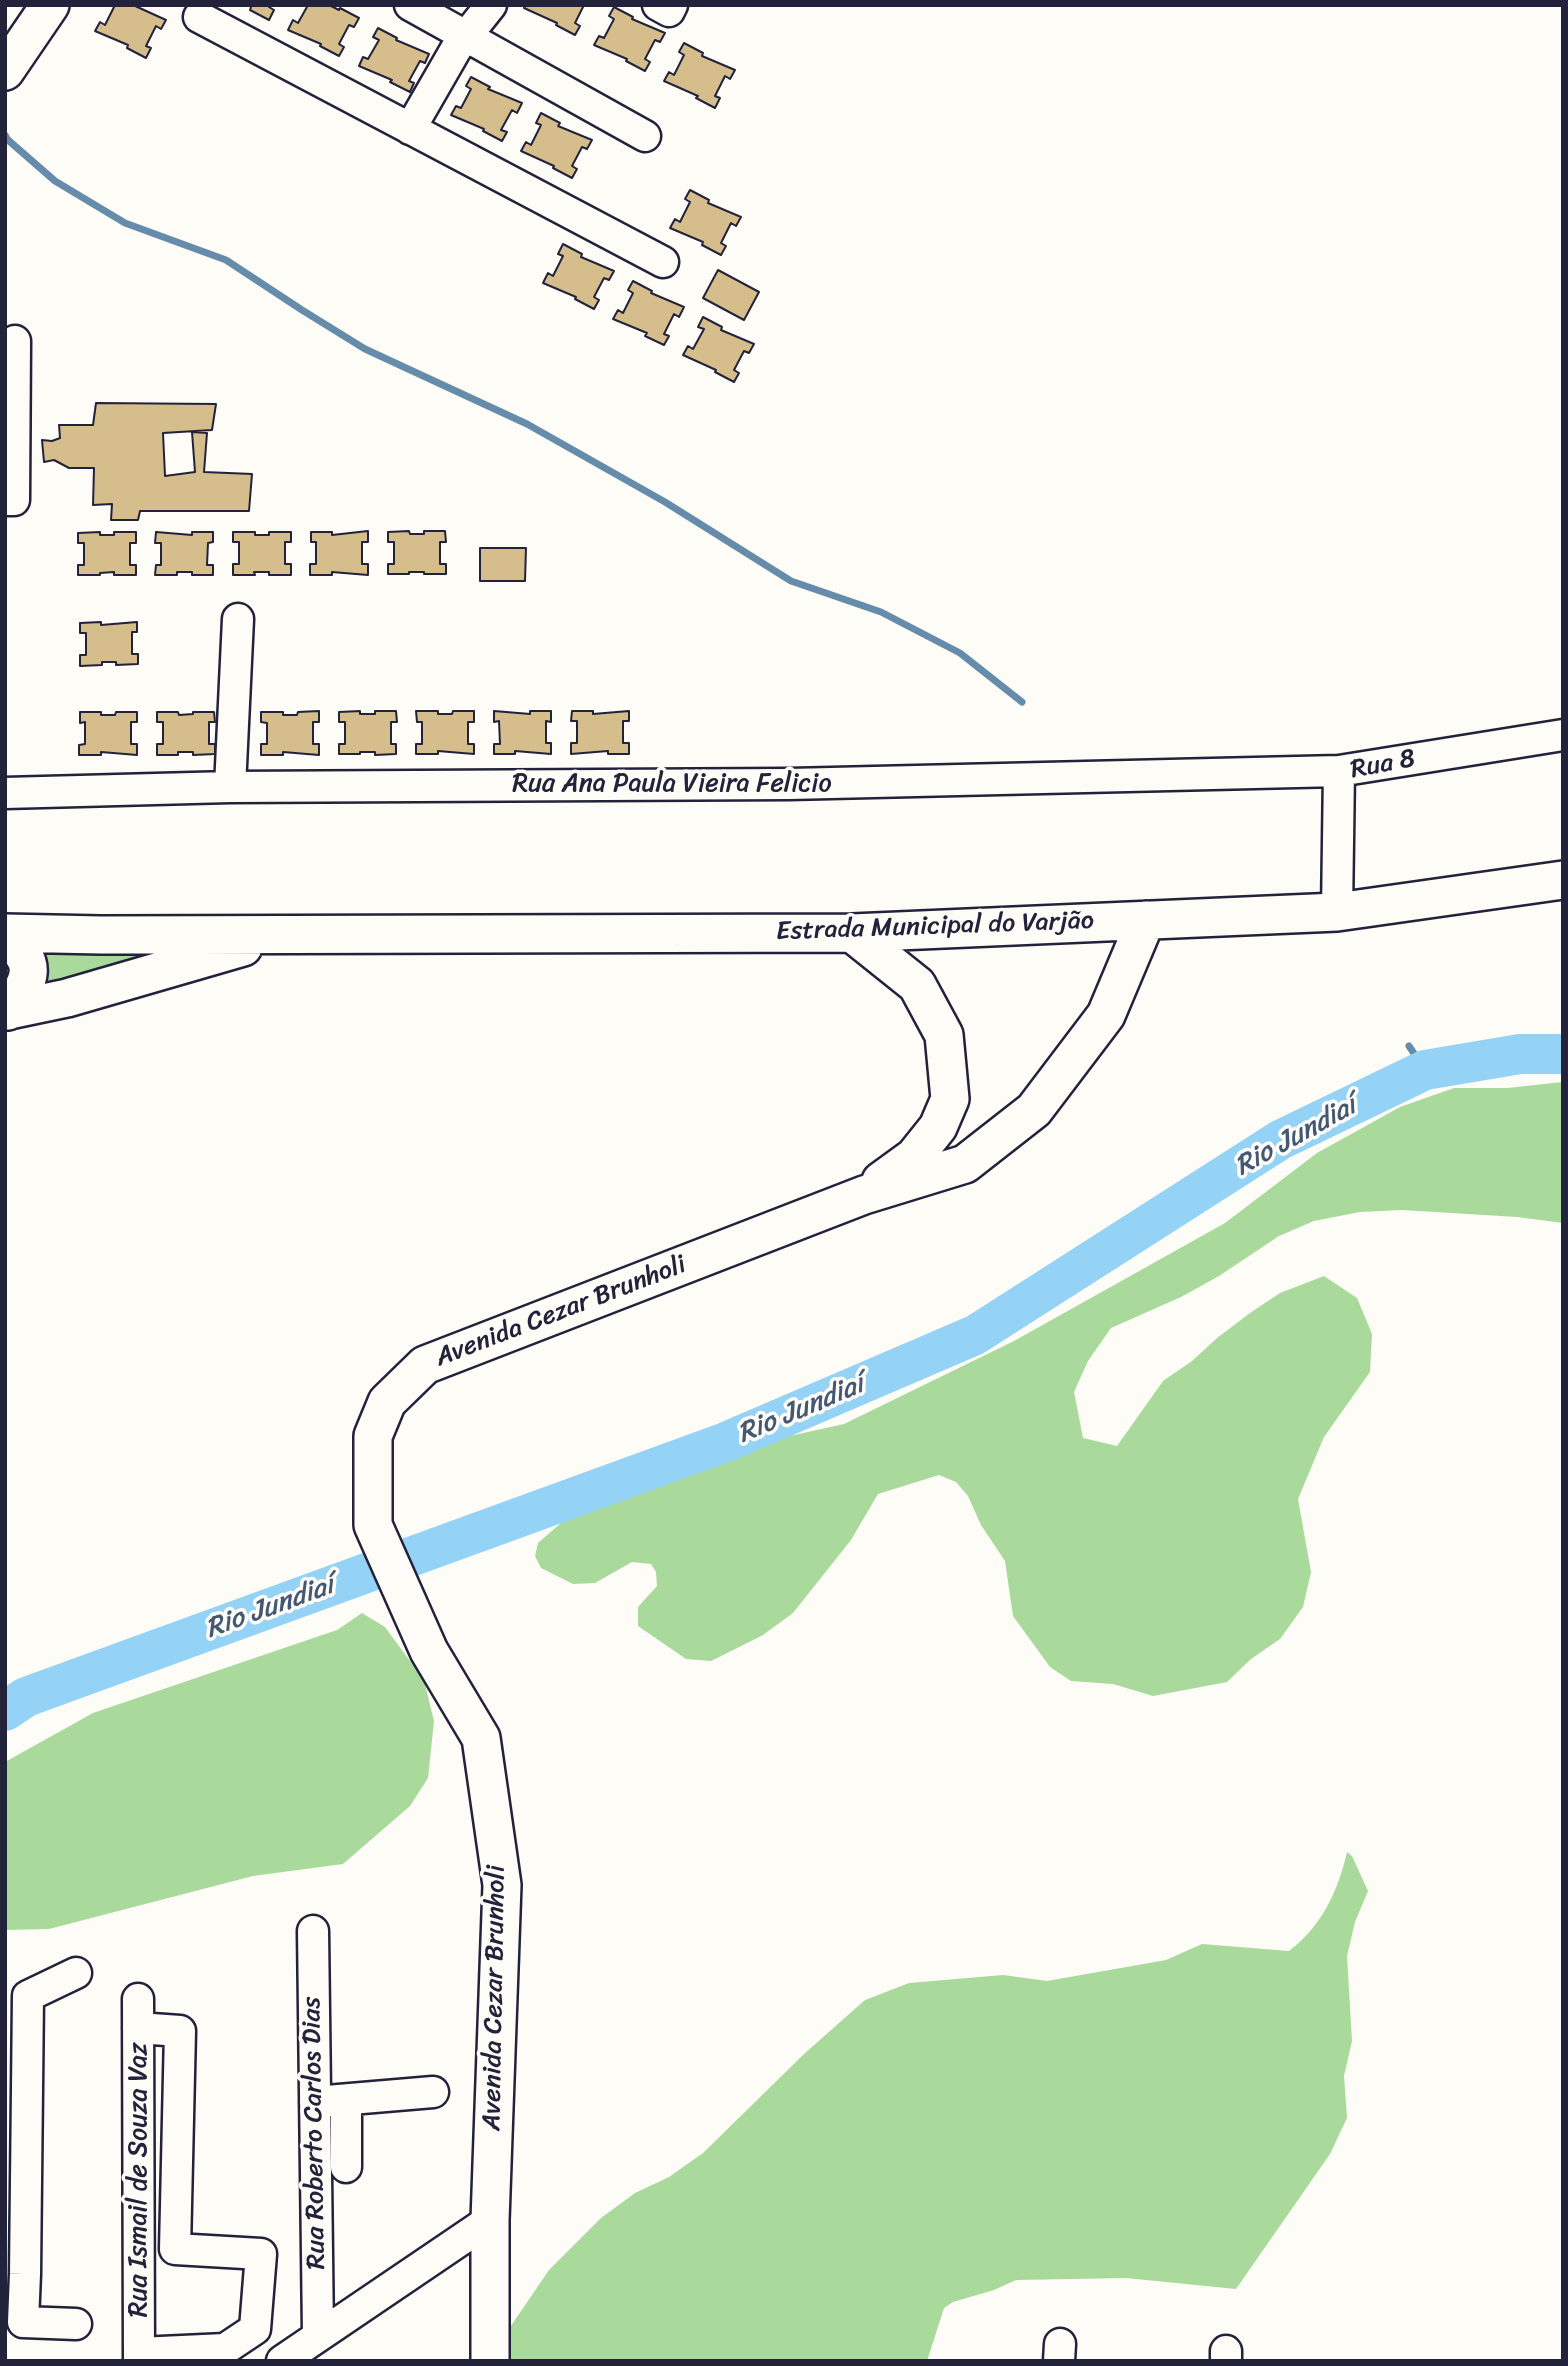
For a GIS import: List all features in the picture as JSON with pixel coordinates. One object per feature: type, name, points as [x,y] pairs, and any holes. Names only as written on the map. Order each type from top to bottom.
[{"type":"main road","points":[[5,71],[50,5]]},
{"type":"main road","name":"Estrada Municipal do Varjão","points":[[305,933],[852,933],[1338,912],[1563,880]]},
{"type":"main road","name":"Avenida Cezar Brunholi","points":[[489,2361],[490,2220],[502,1885],[481,1738],[429,1651],[373,1525],[373,1436],[387,1402],[425,1365],[864,1195],[965,1164],[1034,1110],[1106,1016],[1146,920]]},
{"type":"main road","points":[[5,934],[305,933]]},
{"type":"main road","points":[[6,1012],[67,998],[220,953],[305,933]]},
{"type":"main road","name":"Avenida Cezar Brunholi","points":[[852,933],[917,985],[944,1035],[950,1099],[939,1127],[914,1157],[864,1195]]},
{"type":"main road","points":[[5,934],[22,950],[29,969],[25,988],[6,1012]]},
{"type":"street","points":[[410,5],[645,135]]},
{"type":"street","points":[[410,129],[465,37],[486,15],[491,5]]},
{"type":"street","points":[[658,5],[669,11],[672,5]]},
{"type":"street","points":[[199,17],[663,262]]},
{"type":"street","points":[[5,500],[14,500],[15,341]]},
{"type":"street","points":[[230,787],[238,619]]},
{"type":"street","name":"Rua 8","points":[[1338,912],[1339,771],[1563,735]]},
{"type":"street","name":"Rua Ana Paula Vieira Felicio","points":[[5,793],[230,787],[789,784],[1339,771]]},
{"type":"street","name":"Rua Roberto Carlos Dias","points":[[313,1931],[318,2335]]},
{"type":"street","points":[[76,1973],[28,1996],[15,2274],[23,2322],[76,2324]]},
{"type":"street","name":"Rua Ismail de Souza Vaz","points":[[138,1999],[139,2357]]},
{"type":"street","points":[[138,2028],[180,2031],[175,2249],[261,2254],[255,2329],[225,2349],[139,2357]]},
{"type":"street","points":[[315,2102],[433,2092]]},
{"type":"street","points":[[346,2100],[346,2166]]},
{"type":"street","points":[[282,2361],[490,2220]]},
{"type":"green space","points":[[195,944],[50,993],[47,965],[38,947]]},
{"type":"green space","points":[[1563,1082],[1563,1223],[1517,1217],[1402,1210],[1360,1212],[1314,1221],[1279,1236],[1219,1276],[1181,1297],[1111,1328],[1088,1361],[1074,1392],[1083,1438],[1117,1446],[1163,1381],[1280,1293],[1324,1276],[1357,1298],[1372,1334],[1370,1372],[1324,1437],[1298,1499],[1311,1572],[1303,1607],[1280,1639],[1251,1659],[1227,1682],[1153,1696],[1113,1684],[1071,1681],[1050,1667],[1013,1616],[1005,1561],[981,1525],[968,1496],[956,1482],[939,1475],[878,1494],[851,1540],[793,1613],[763,1635],[711,1661],[686,1659],[638,1626],[638,1607],[657,1586],[656,1572],[651,1564],[632,1562],[595,1583],[573,1584],[541,1568],[535,1556],[538,1543],[569,1516],[663,1464],[844,1424],[1014,1341],[1225,1223],[1317,1153],[1400,1107],[1454,1088],[1507,1088]]},
{"type":"green space","points":[[362,1613],[385,1627],[424,1680],[434,1721],[428,1778],[410,1806],[343,1864],[253,1876],[49,1929],[5,1930],[5,1762],[93,1713],[337,1630]]},
{"type":"green space","points":[[1347,1852],[1352,1856],[1368,1891],[1355,1922],[1347,1956],[1352,2041],[1344,2076],[1347,2118],[1330,2154],[1236,2289],[1126,2278],[1016,2280],[994,2290],[953,2302],[944,2308],[927,2361],[498,2361],[504,2336],[549,2270],[601,2218],[635,2193],[669,2177],[703,2153],[804,2054],[865,2000],[909,1983],[1003,1975],[1047,1981],[1166,1960],[1202,1944],[1289,1951],[1311,1930],[1327,1907]]},
{"type":"building","points":[[115,5],[133,5],[166,20],[161,29],[156,26],[146,46],[151,48],[146,58],[127,48],[128,45],[95,31],[100,22],[105,25]]},
{"type":"building","points":[[248,5],[270,5],[274,10],[269,20],[250,10]]},
{"type":"building","points":[[308,5],[329,5],[359,18],[354,27],[349,25],[339,44],[344,47],[339,56],[320,46],[321,44],[288,30],[293,20],[298,23]]},
{"type":"building","points":[[526,5],[584,5],[575,23],[580,26],[575,35],[556,25],[557,23],[524,8]]},
{"type":"building","points":[[614,7],[633,17],[632,19],[665,33],[660,42],[655,40],[645,59],[650,62],[645,71],[626,61],[627,59],[594,45],[599,36],[604,38],[614,19],[609,16]]},
{"type":"building","points":[[378,28],[397,38],[396,40],[429,54],[425,63],[420,61],[409,81],[414,83],[410,92],[390,82],[392,80],[359,66],[363,57],[368,59],[379,40],[373,37]]},
{"type":"building","points":[[684,43],[703,53],[702,56],[735,70],[730,79],[725,76],[715,96],[720,98],[715,108],[696,98],[698,96],[664,81],[669,72],[674,75],[684,55],[679,52]]},
{"type":"building","points":[[471,77],[490,87],[488,89],[522,103],[517,113],[512,110],[501,130],[507,132],[502,141],[483,131],[484,129],[451,115],[456,106],[461,108],[471,89],[466,86]]},
{"type":"building","points":[[541,113],[560,123],[558,126],[592,140],[587,149],[582,147],[572,166],[577,169],[572,178],[553,168],[554,166],[521,151],[526,142],[531,145],[541,125],[536,123]]},
{"type":"building","points":[[690,190],[709,200],[708,203],[741,217],[736,226],[731,223],[721,243],[726,246],[721,255],[702,245],[703,242],[670,228],[675,219],[680,222],[690,202],[685,199]]},
{"type":"building","points":[[563,244],[582,254],[581,257],[614,271],[609,280],[604,278],[594,297],[599,300],[594,309],[575,299],[576,297],[543,283],[548,273],[553,276],[563,256],[558,254]]},
{"type":"building","points":[[718,270],[759,292],[744,320],[703,298]]},
{"type":"building","points":[[633,281],[652,291],[651,293],[684,307],[679,317],[674,314],[664,334],[669,336],[664,345],[645,336],[647,333],[613,319],[618,310],[623,313],[633,293],[628,290]]},
{"type":"building","points":[[703,317],[722,327],[721,330],[754,344],[749,353],[744,351],[734,370],[739,373],[734,382],[715,372],[716,370],[683,355],[688,346],[693,349],[704,329],[698,327]]},
{"type":"building","points":[[96,403],[216,404],[212,430],[163,433],[165,476],[195,472],[192,432],[207,433],[204,472],[252,474],[249,511],[140,511],[138,520],[111,520],[112,504],[93,505],[94,468],[69,468],[54,460],[44,462],[42,440],[60,438],[59,425],[93,425]]},
{"type":"building","points":[[368,531],[368,542],[362,542],[362,564],[368,564],[368,575],[332,572],[332,575],[310,575],[310,564],[316,564],[316,542],[311,542],[311,532],[332,532],[332,535]]},
{"type":"building","points":[[409,531],[410,534],[424,534],[424,531],[445,531],[446,542],[440,542],[440,564],[446,564],[446,574],[388,574],[388,564],[394,564],[394,542],[388,542],[388,532]]},
{"type":"building","points":[[100,532],[100,535],[114,535],[114,532],[136,532],[136,543],[130,543],[130,565],[136,565],[136,575],[114,575],[114,572],[78,575],[78,565],[84,565],[84,543],[78,543],[78,533]]},
{"type":"building","points":[[156,532],[192,535],[192,532],[213,532],[213,542],[208,543],[207,565],[213,565],[213,575],[177,572],[177,575],[155,575],[156,565],[161,565],[161,543],[155,543]]},
{"type":"building","points":[[233,532],[269,535],[269,532],[291,532],[291,542],[285,542],[285,564],[291,564],[291,575],[254,572],[255,575],[233,575],[233,564],[239,564],[239,542],[233,542]]},
{"type":"building","points":[[480,548],[526,548],[525,581],[480,581]]},
{"type":"building","points":[[101,622],[101,625],[137,622],[137,632],[132,632],[132,654],[138,654],[138,664],[116,665],[116,662],[102,662],[102,665],[80,666],[80,655],[86,655],[86,633],[80,633],[80,623]]},
{"type":"building","points":[[319,711],[319,722],[313,722],[313,744],[319,744],[319,755],[283,752],[283,755],[261,755],[261,744],[267,744],[267,723],[261,722],[261,712],[297,715],[298,712]]},
{"type":"building","points":[[360,711],[360,714],[375,714],[375,711],[396,711],[397,722],[391,722],[391,744],[396,744],[396,754],[339,754],[339,744],[345,744],[345,722],[339,722],[339,712]]},
{"type":"building","points":[[416,711],[452,714],[453,711],[474,711],[474,722],[468,722],[468,744],[474,744],[474,754],[438,751],[438,754],[416,754],[416,744],[422,744],[422,722],[417,722]]},
{"type":"building","points":[[494,711],[530,714],[530,711],[551,711],[551,722],[546,721],[546,743],[551,743],[551,754],[515,751],[515,754],[494,754],[494,744],[500,744],[499,721],[494,722]]},
{"type":"building","points":[[572,711],[593,711],[593,714],[629,711],[629,721],[623,721],[623,743],[629,743],[629,754],[608,754],[608,751],[571,754],[571,743],[577,743],[577,721],[571,721]]},
{"type":"building","points":[[80,712],[115,715],[116,712],[137,712],[137,722],[131,722],[131,744],[137,744],[137,755],[101,752],[101,755],[79,755],[79,745],[85,744],[85,722],[80,723]]},
{"type":"building","points":[[157,712],[178,712],[179,715],[214,712],[215,722],[209,722],[209,744],[215,744],[215,754],[193,755],[193,752],[178,752],[178,755],[157,755],[157,744],[163,744],[163,722],[157,722]]},
{"type":"waterway","points":[[5,135],[55,181],[125,223],[226,260],[365,349],[527,424],[665,502],[791,581],[881,612],[960,653],[1022,702]]},
{"type":"waterway","points":[[1409,1046],[1425,1070]]},
{"type":"waterway","name":"Rio Jundiaí","points":[[5,1711],[26,1697],[726,1442],[975,1335],[1280,1140],[1425,1070],[1520,1054],[1563,1054]]}]
